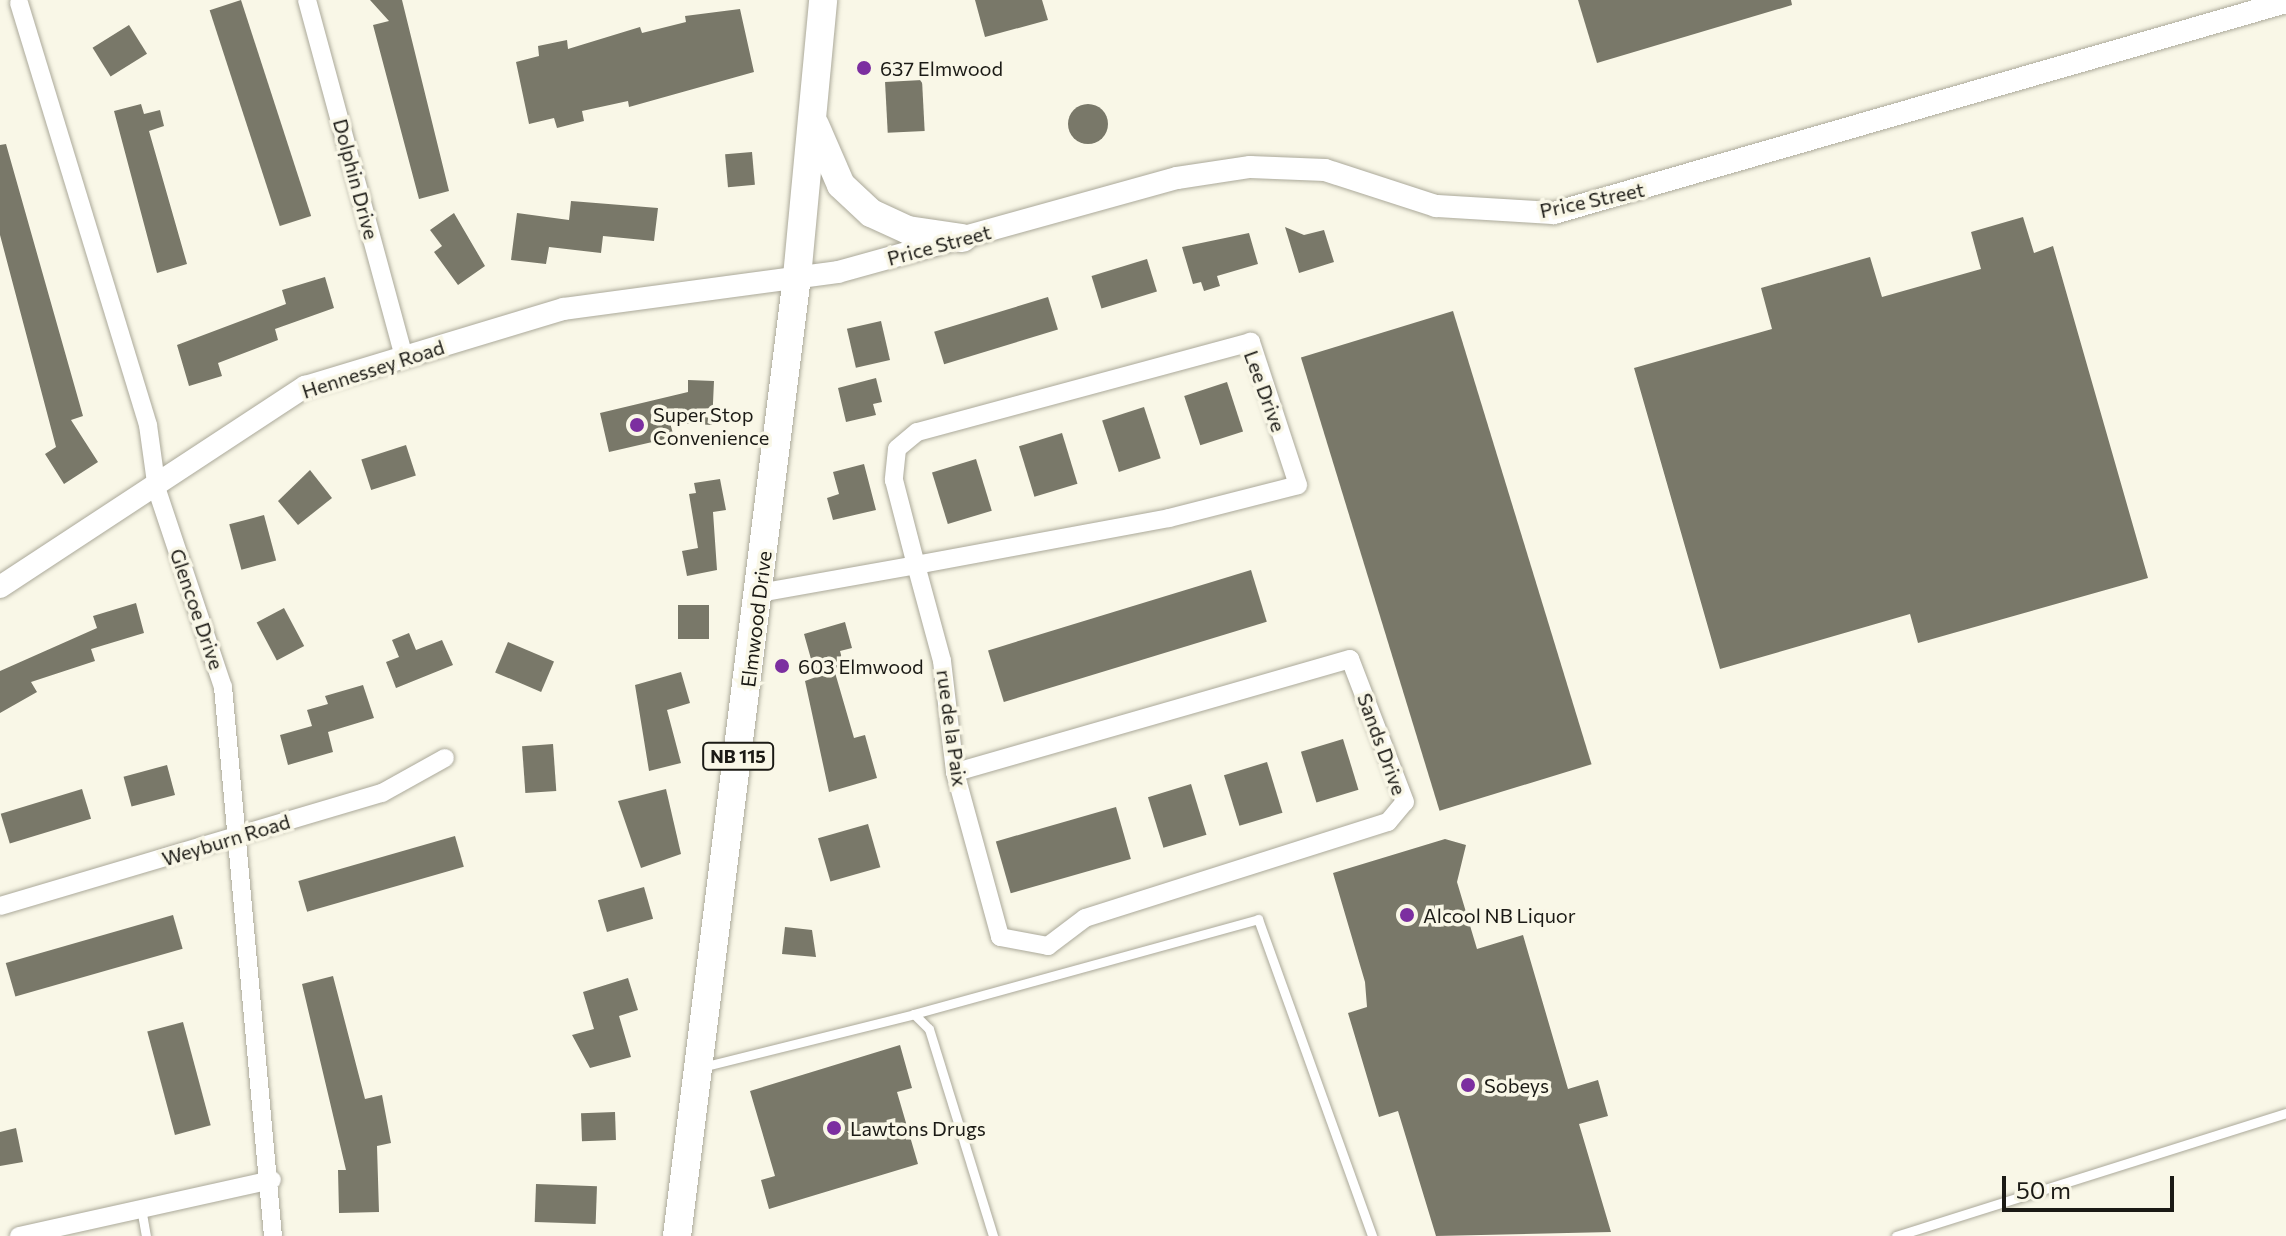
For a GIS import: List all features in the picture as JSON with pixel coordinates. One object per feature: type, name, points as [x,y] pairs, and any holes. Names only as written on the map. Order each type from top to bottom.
[{"type":"main road","name":"Elmwood Drive","points":[[677,1236],[797,277],[823,0]]},
{"type":"main road","points":[[812,109],[821,150],[841,185],[871,213],[908,230],[962,238]]},
{"type":"street","name":"Dolphin Drive","points":[[307,0],[404,357]]},
{"type":"street","points":[[0,8],[23,1]]},
{"type":"street","name":"Glencoe Drive","points":[[23,1],[148,425],[157,490],[223,687],[272,1180],[273,1236]]},
{"type":"street","name":"Price Street","points":[[797,277],[962,238],[1177,178],[1250,167],[1325,170],[1450,208],[1554,213],[2286,2]]},
{"type":"street","name":"Hennessey Road","points":[[0,587],[157,490],[197,454],[305,387],[564,309],[797,277]]},
{"type":"street","name":"Lee Drive","points":[[1251,342],[1298,485],[1169,518],[916,565],[894,480],[897,449],[917,432],[1251,342]]},
{"type":"street","points":[[759,593],[916,565]]},
{"type":"street","name":"rue de la Paix","points":[[916,565],[942,661],[955,772],[1000,937]]},
{"type":"street","name":"Sands Drive","points":[[955,772],[1350,659],[1405,802],[1388,822],[1085,918],[1048,946],[1000,937]]},
{"type":"street","name":"Weyburn Road","points":[[0,906],[382,793],[445,758]]},
{"type":"street","points":[[19,1236],[272,1180]]},
{"type":"lane","points":[[699,1067],[914,1014],[1258,919],[1372,1236]]},
{"type":"lane","points":[[914,1014],[929,1029],[993,1236]]},
{"type":"lane","points":[[1896,1236],[2286,1113]]},
{"type":"lane","points":[[141,1208],[146,1236]]},
{"type":"building","points":[[241,0],[311,216],[280,226],[210,10]]},
{"type":"building","points":[[370,0],[402,0],[449,191],[419,199],[373,25],[389,21]]},
{"type":"building","points":[[975,0],[1042,0],[1048,20],[985,37]]},
{"type":"building","points":[[1578,0],[1791,0],[1792,5],[1597,63]]},
{"type":"building","points":[[740,9],[754,72],[629,107],[628,101],[582,111],[584,121],[557,128],[554,118],[529,124],[516,62],[539,56],[538,46],[567,40],[568,49],[640,27],[642,33],[686,22],[685,16]]},
{"type":"building","points":[[129,25],[147,54],[111,77],[93,48]]},
{"type":"building","points":[[922,80],[925,131],[888,133],[885,82]]},
{"type":"building","points":[[141,104],[144,114],[160,110],[164,126],[149,131],[187,264],[157,273],[114,111]]},
{"type":"building","points":[[1088,104],[1102,110],[1108,124],[1102,138],[1088,144],[1074,138],[1068,124],[1074,110]]},
{"type":"building","points":[[6,144],[83,416],[71,420],[98,462],[64,484],[45,454],[56,447],[0,235],[0,145]]},
{"type":"building","points":[[752,152],[755,185],[728,187],[725,154]]},
{"type":"building","points":[[571,201],[658,208],[654,241],[603,236],[601,253],[549,247],[546,264],[511,260],[517,213],[569,220]]},
{"type":"building","points":[[454,213],[485,266],[458,285],[434,252],[442,246],[430,230]]},
{"type":"building","points":[[2023,217],[2034,253],[2053,246],[2148,578],[1918,643],[1910,614],[1720,669],[1634,368],[1772,329],[1761,288],[1870,257],[1882,297],[1981,269],[1971,232]]},
{"type":"building","points":[[1285,227],[1304,235],[1324,230],[1334,262],[1299,273]]},
{"type":"building","points":[[1249,233],[1258,264],[1217,276],[1220,286],[1204,291],[1201,282],[1193,284],[1182,247]]},
{"type":"building","points":[[1147,259],[1157,292],[1101,308],[1092,276]]},
{"type":"building","points":[[325,277],[334,308],[275,329],[278,340],[218,363],[222,376],[189,386],[177,345],[286,304],[282,290]]},
{"type":"building","points":[[1048,297],[1058,330],[944,364],[934,332]]},
{"type":"building","points":[[1453,311],[1592,764],[1440,811],[1301,357]]},
{"type":"building","points":[[881,321],[890,360],[856,368],[847,329]]},
{"type":"building","points":[[876,378],[882,402],[873,404],[876,415],[846,422],[838,388]]},
{"type":"building","name":"Super Stop Convenience","points":[[688,380],[714,381],[712,425],[670,423],[674,437],[609,452],[600,413],[688,392]]},
{"type":"building","points":[[1227,382],[1243,431],[1200,445],[1184,396]]},
{"type":"building","points":[[1144,407],[1161,458],[1119,472],[1102,421]]},
{"type":"building","points":[[1062,433],[1077,484],[1034,497],[1019,446]]},
{"type":"building","points":[[406,445],[416,475],[371,490],[361,460]]},
{"type":"building","points":[[976,459],[992,511],[948,524],[932,472]]},
{"type":"building","points":[[864,464],[876,510],[833,520],[827,498],[839,494],[833,472]]},
{"type":"building","points":[[310,470],[332,498],[298,525],[278,501]]},
{"type":"building","points":[[720,479],[726,510],[713,512],[717,570],[687,576],[682,551],[698,548],[689,494],[696,493],[694,483]]},
{"type":"building","points":[[264,515],[276,560],[241,570],[229,524]]},
{"type":"building","points":[[1251,570],[1267,622],[1004,702],[988,650]]},
{"type":"building","points":[[136,603],[144,633],[91,649],[95,661],[31,682],[37,692],[0,713],[0,671],[97,628],[93,616]]},
{"type":"building","points":[[678,605],[709,605],[709,639],[678,639]]},
{"type":"building","points":[[284,608],[304,646],[277,661],[257,623]]},
{"type":"building","points":[[845,622],[852,648],[840,651],[844,666],[834,669],[854,738],[865,735],[877,778],[829,792],[805,681],[816,677],[804,634]]},
{"type":"building","points":[[409,633],[416,650],[442,640],[453,665],[396,688],[386,662],[399,657],[392,640]]},
{"type":"building","points":[[508,642],[554,662],[541,692],[495,672]]},
{"type":"building","points":[[681,672],[690,703],[667,710],[681,763],[649,771],[635,685]]},
{"type":"building","points":[[363,685],[374,718],[328,732],[333,752],[288,765],[280,735],[312,726],[307,710],[328,704],[325,696]]},
{"type":"building","points":[[1343,739],[1358,790],[1316,803],[1301,752]]},
{"type":"building","points":[[553,744],[556,791],[525,793],[522,746]]},
{"type":"building","points":[[1267,762],[1282,813],[1239,826],[1224,775]]},
{"type":"building","points":[[167,765],[175,795],[132,807],[124,777]]},
{"type":"building","points":[[1191,784],[1206,835],[1163,848],[1148,797]]},
{"type":"building","points":[[82,789],[91,819],[10,843],[1,814]]},
{"type":"building","points":[[666,789],[681,854],[641,868],[618,801]]},
{"type":"building","points":[[1116,807],[1131,859],[1011,893],[996,841]]},
{"type":"building","points":[[868,824],[880,867],[830,882],[818,838]]},
{"type":"building","points":[[455,836],[464,867],[307,912],[298,881]]},
{"type":"building","name":"Sobeys","points":[[1445,839],[1466,845],[1457,882],[1477,949],[1523,935],[1568,1089],[1598,1080],[1608,1116],[1579,1124],[1611,1232],[1436,1236],[1398,1111],[1379,1117],[1348,1013],[1367,1007],[1365,982],[1333,873]]},
{"type":"building","points":[[644,887],[653,919],[607,932],[598,900]]},
{"type":"building","points":[[173,915],[183,949],[15,997],[6,963]]},
{"type":"building","points":[[785,927],[812,930],[816,957],[782,954]]},
{"type":"building","points":[[333,976],[365,1099],[382,1095],[391,1143],[377,1146],[379,1212],[339,1213],[338,1170],[346,1170],[302,984]]},
{"type":"building","points":[[628,978],[638,1010],[619,1016],[631,1057],[590,1068],[572,1035],[594,1029],[583,992]]},
{"type":"building","points":[[183,1022],[211,1125],[175,1135],[147,1032]]},
{"type":"building","name":"Lawtons Drugs","points":[[900,1045],[912,1088],[897,1092],[918,1164],[769,1209],[761,1180],[775,1176],[750,1091]]},
{"type":"building","points":[[615,1112],[616,1140],[582,1141],[581,1113]]},
{"type":"building","points":[[16,1128],[23,1162],[0,1166],[0,1132]]},
{"type":"building","points":[[536,1184],[597,1186],[596,1224],[535,1222]]},
{"type":"place","name":"637 Elmwood","points":[[864,68]]},
{"type":"place","name":"Super Stop Convenience","points":[[637,425]]},
{"type":"place","name":"603 Elmwood","points":[[782,666]]},
{"type":"place","name":"Alcool NB Liquor","points":[[1407,915]]},
{"type":"place","name":"Sobeys","points":[[1468,1085]]},
{"type":"place","name":"Lawtons Drugs","points":[[834,1128]]}]
